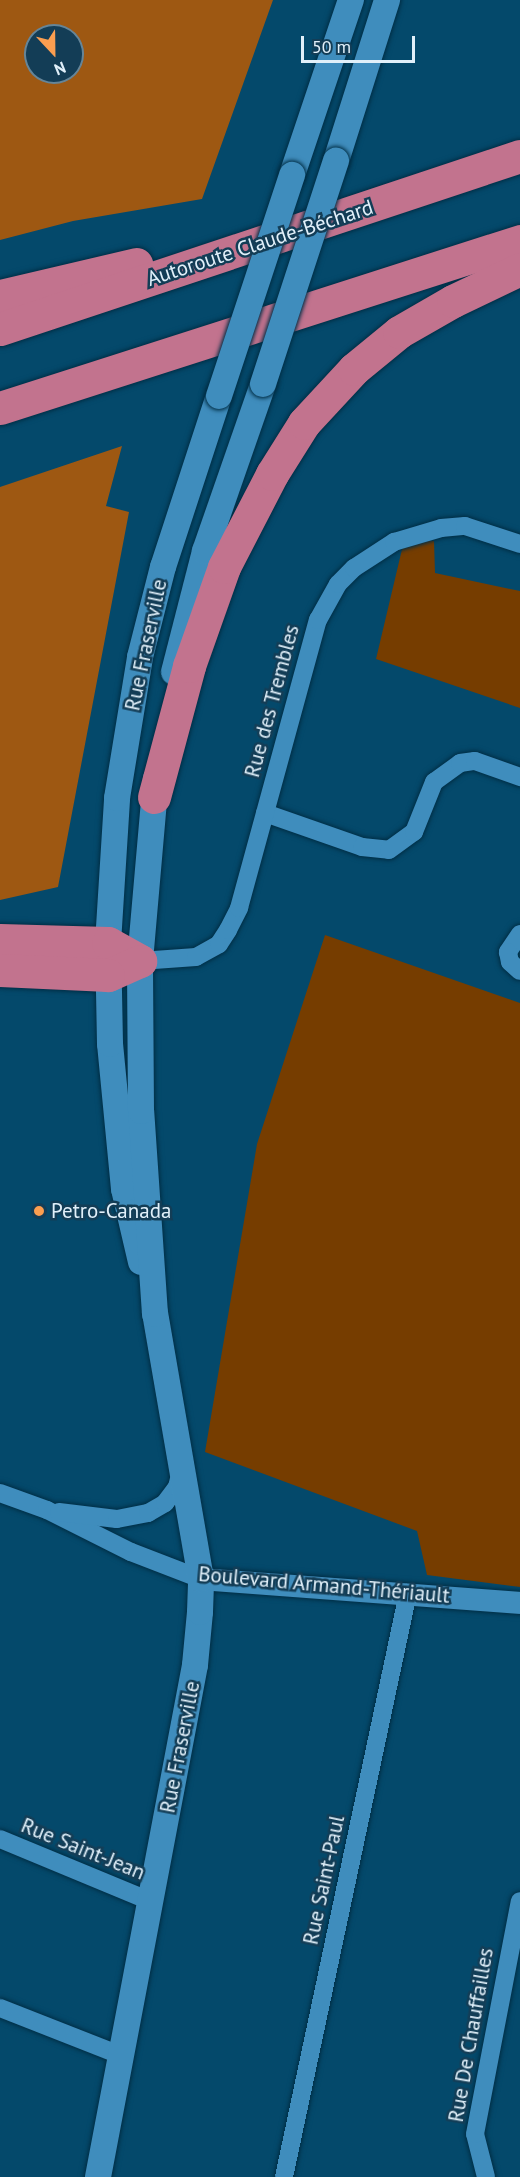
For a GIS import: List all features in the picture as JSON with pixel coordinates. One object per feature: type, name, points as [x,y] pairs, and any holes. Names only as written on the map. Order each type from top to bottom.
[{"type":"highway","name":"Autoroute Claude-Béchard","points":[[0,329],[520,156]]},
{"type":"highway","points":[[0,296],[154,259],[467,173]]},
{"type":"highway","points":[[0,408],[520,241]]},
{"type":"highway","points":[[154,797],[189,666],[224,567],[272,474],[304,423],[335,387],[399,332],[453,301],[520,269]]},
{"type":"highway","points":[[0,427],[407,277]]},
{"type":"highway","points":[[0,940],[108,959],[140,961]]},
{"type":"highway","points":[[0,970],[108,959]]},
{"type":"main road","name":"Rue Fraserville","points":[[155,1314],[124,1189],[113,1091],[108,959],[117,798],[141,657],[178,512],[351,0]]},
{"type":"main road","name":"Rue Fraserville","points":[[98,2177],[195,1665],[201,1579],[182,1466],[167,1399],[155,1314],[141,1111],[140,961],[154,797],[167,706],[190,603],[387,0]]},
{"type":"street","name":"Rue des Trembles","points":[[140,961],[196,957],[219,944],[239,908],[318,620],[338,584],[354,568],[394,542],[441,528],[465,526],[520,544]]},
{"type":"street","points":[[265,813],[362,848],[388,850],[414,832],[434,782],[460,763],[475,761],[520,777]]},
{"type":"street","points":[[520,934],[508,952],[510,962],[520,971]]},
{"type":"street","points":[[47,1510],[117,1519],[148,1514],[171,1495],[182,1466]]},
{"type":"street","name":"Boulevard Armand-Thériault","points":[[0,1493],[47,1510],[131,1552],[201,1579],[520,1603]]},
{"type":"street","name":"Rue Saint-Paul","points":[[284,2177],[408,1593]]},
{"type":"street","name":"Rue Saint-Jean","points":[[0,1839],[150,1901]]},
{"type":"street","name":"Rue De Chauffailles","points":[[486,2177],[475,2134],[520,1901]]},
{"type":"street","points":[[0,2008],[120,2055]]},
{"type":"shaded area","points":[[0,0],[273,0],[202,199],[73,221],[0,240]]},
{"type":"shaded area","points":[[122,446],[106,506],[129,512],[58,887],[0,900],[0,487]]},
{"type":"shaded area","points":[[421,540],[434,541],[435,573],[520,591],[520,708],[376,659],[403,545]]},
{"type":"shaded area","points":[[325,935],[520,1003],[520,1587],[427,1575],[417,1531],[205,1452],[257,1144]]},
{"type":"place","name":"Petro-Canada","points":[[39,1211]]}]
